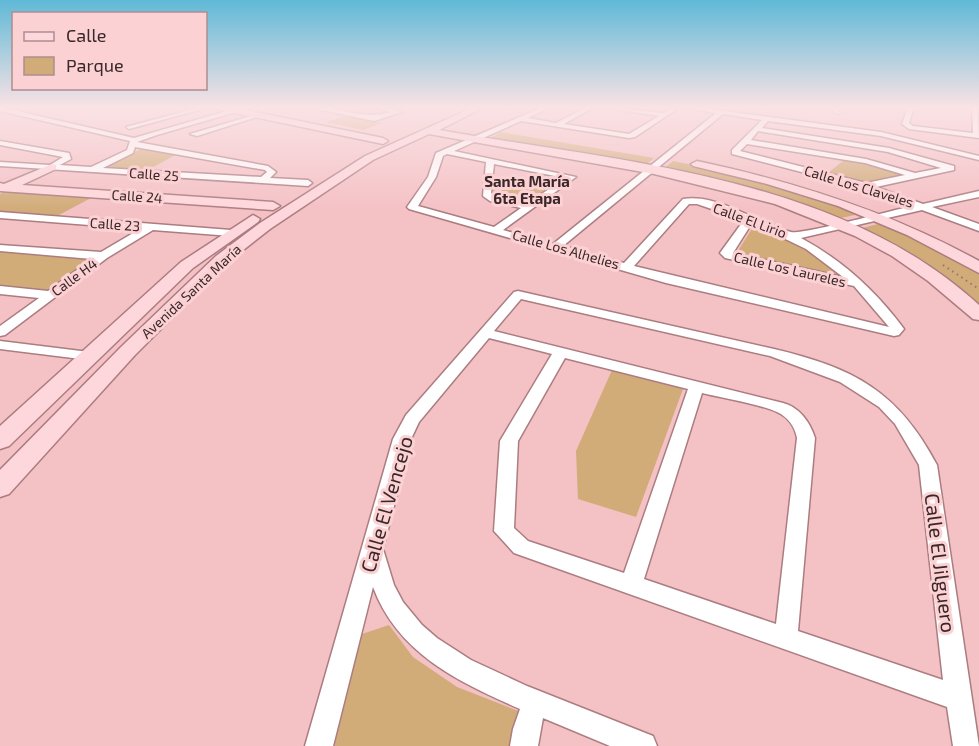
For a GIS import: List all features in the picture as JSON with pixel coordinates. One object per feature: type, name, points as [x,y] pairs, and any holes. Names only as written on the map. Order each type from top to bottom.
[{"type":"street","points":[[93,170],[130,151],[134,142],[268,168],[272,172],[263,180]]},
{"type":"street","name":"Avenida Santa María","points":[[5,430],[187,265],[231,233],[308,183],[382,142]]},
{"type":"street","name":"Avenida Santa María","points":[[0,487],[129,351],[222,259],[348,170],[399,142]]},
{"type":"street","points":[[447,152],[470,142]]},
{"type":"street","points":[[496,142],[650,163],[752,191],[843,225],[918,265],[979,315]]},
{"type":"street","points":[[565,142],[596,147]]},
{"type":"street","points":[[557,246],[650,163],[664,159],[685,142]]},
{"type":"street","name":"Calle Los Claveles","points":[[744,142],[735,152],[866,186],[979,228]]},
{"type":"street","points":[[750,142],[840,156],[916,176]]},
{"type":"street","points":[[838,142],[889,150],[951,168],[866,186]]},
{"type":"street","points":[[917,142],[979,158]]},
{"type":"street","points":[[0,143],[68,157],[52,167],[2,188]]},
{"type":"street","points":[[944,148],[979,150]]},
{"type":"street","points":[[447,152],[572,177],[496,230]]},
{"type":"street","name":"Calle Los Alhelies","points":[[447,152],[440,155],[432,177],[412,207],[557,246],[670,280],[894,332]]},
{"type":"street","points":[[819,172],[840,156]]},
{"type":"street","points":[[664,159],[768,179],[808,190],[910,231],[979,268]]},
{"type":"street","points":[[490,160],[486,194],[488,197],[529,207]]},
{"type":"street","name":"Calle 25","points":[[0,164],[308,183]]},
{"type":"street","name":"Calle 24","points":[[2,188],[273,206]]},
{"type":"street","points":[[794,236],[979,194]]},
{"type":"street","name":"Calle El Lirio","points":[[627,267],[687,201],[698,201],[751,218],[794,236],[862,285],[897,329],[894,332]]},
{"type":"street","points":[[0,221],[5,215]]},
{"type":"street","name":"Calle 23","points":[[5,215],[231,233]]},
{"type":"street","name":"Calle Los Laureles","points":[[751,218],[726,253],[729,256],[862,285]]},
{"type":"street","name":"Calle H4","points":[[0,332],[103,256],[151,227]]},
{"type":"street","points":[[0,248],[103,256]]},
{"type":"street","points":[[0,290],[51,295]]},
{"type":"street","name":"Calle El Vencejo","points":[[319,746],[402,439],[412,419],[518,295]]},
{"type":"street","name":"Calle El Jilguero","points":[[518,295],[794,359],[848,379],[878,397],[901,418],[917,440],[928,465],[958,698],[967,746]]},
{"type":"street","points":[[485,333],[783,408],[797,418],[804,428],[806,438],[786,638]]},
{"type":"street","points":[[0,345],[89,356]]},
{"type":"street","points":[[561,352],[508,441],[504,531],[521,547],[958,698]]},
{"type":"street","points":[[631,585],[696,387]]},
{"type":"street","points":[[5,430],[73,412]]},
{"type":"street","points":[[5,430],[36,444],[37,449]]},
{"type":"street","points":[[372,549],[384,589],[399,616],[422,642],[451,664],[643,746]]},
{"type":"street","points":[[524,746],[530,715],[538,703]]},
{"type":"green space","points":[[497,142],[559,142],[654,158],[643,167]]},
{"type":"green space","points":[[141,149],[177,154],[148,170],[104,167]]},
{"type":"green space","points":[[844,160],[876,166],[903,175],[865,183],[828,173]]},
{"type":"green space","points":[[673,161],[732,173],[864,213],[836,219],[662,170]]},
{"type":"green space","points":[[496,176],[551,187],[526,203],[492,195]]},
{"type":"green space","points":[[6,191],[93,197],[57,216],[0,211],[0,194]]},
{"type":"green space","points":[[886,222],[979,272],[979,310],[858,229]]},
{"type":"green space","points":[[753,227],[775,232],[809,251],[837,272],[828,274],[736,254]]},
{"type":"green space","points":[[0,252],[91,259],[47,291],[0,286]]},
{"type":"green space","points":[[612,370],[683,389],[636,517],[578,499],[576,451]]},
{"type":"green space","points":[[389,625],[413,657],[457,687],[521,712],[516,746],[334,746],[362,634]]},
{"type":"district","name":"Santa María 6ta Etapa","points":[[527,190]]}]
